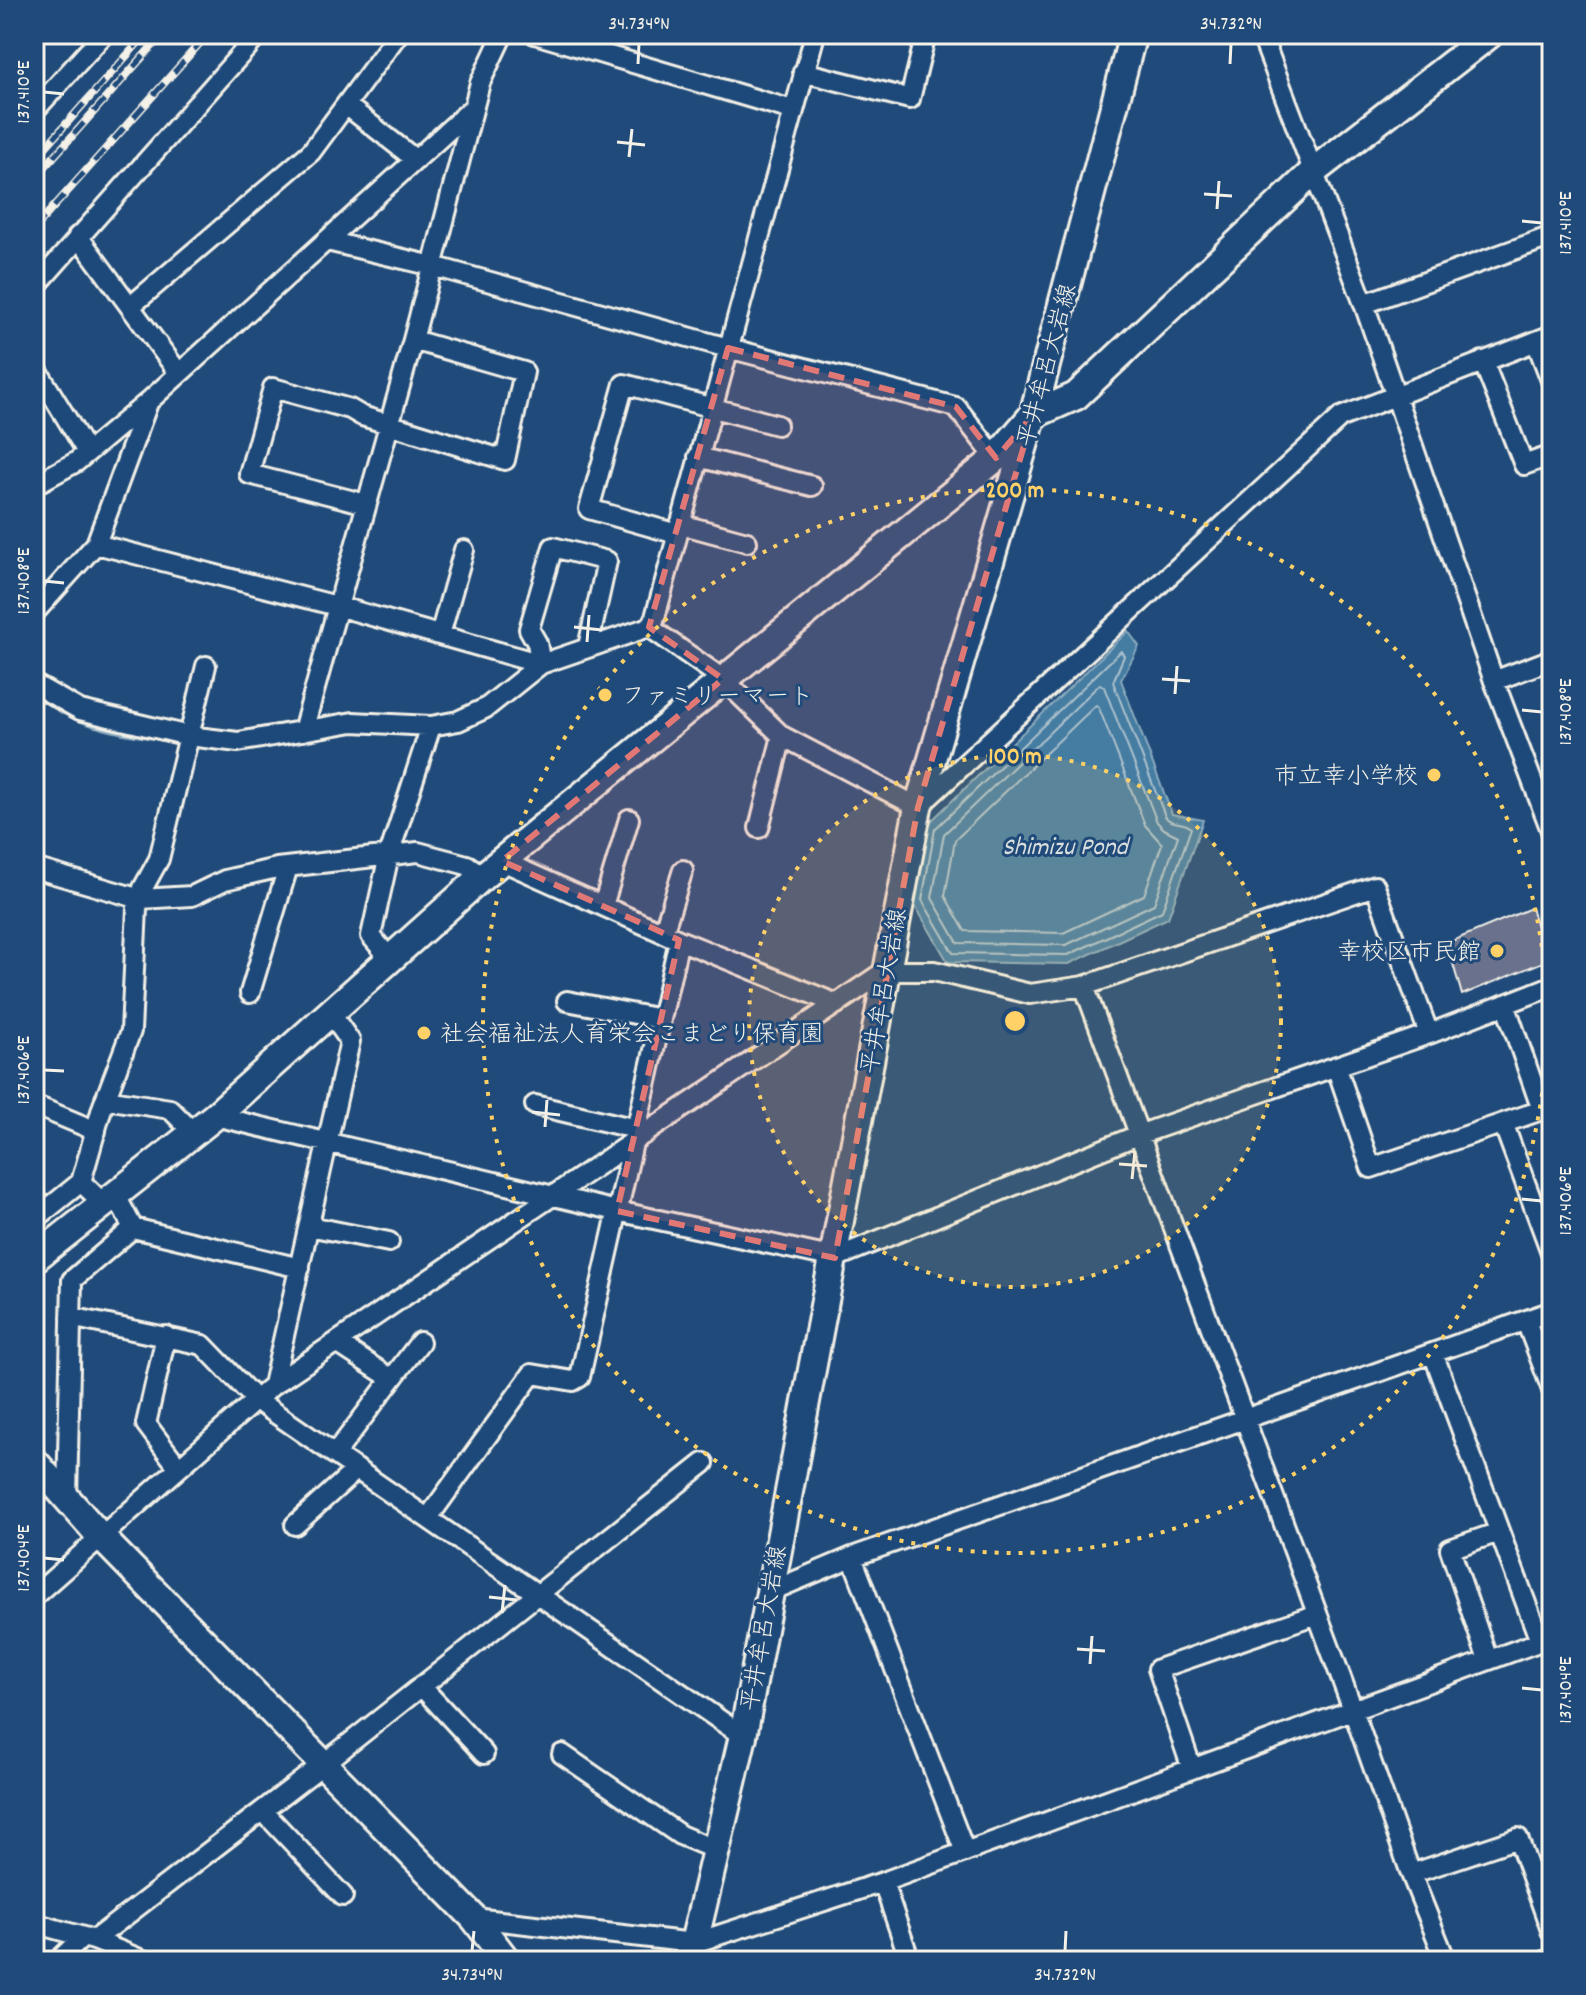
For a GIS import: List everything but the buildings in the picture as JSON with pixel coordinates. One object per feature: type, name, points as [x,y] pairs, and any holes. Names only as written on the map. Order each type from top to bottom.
[{"type":"street","points":[[34,288],[259,34]]},
{"type":"street","points":[[131,306],[311,152],[398,34]]},
{"type":"street","points":[[303,731],[413,340],[480,83],[503,34]]},
{"type":"street","points":[[535,34],[792,110]]},
{"type":"street","points":[[34,684],[80,710],[189,736],[238,742],[353,722],[431,726],[458,721],[486,708],[541,664],[649,627],[654,621],[815,34]]},
{"type":"street","points":[[803,72],[910,99],[926,34]]},
{"type":"street","name":"平井牟呂大岩線","points":[[690,1952],[743,1736],[918,807],[1033,415],[1133,34]]},
{"type":"street","points":[[1261,34],[1364,304],[1494,681],[1552,833]]},
{"type":"street","points":[[34,1259],[215,1116],[492,869],[996,458],[1033,415],[1076,396],[1314,171],[1490,34]]},
{"type":"street","points":[[34,111],[96,37]]},
{"type":"street","points":[[346,105],[416,160]]},
{"type":"street","points":[[34,485],[76,462],[149,401],[474,107]]},
{"type":"street","points":[[78,236],[178,372]]},
{"type":"street","points":[[1364,304],[1552,236]]},
{"type":"street","points":[[327,241],[433,266],[956,407],[996,458]]},
{"type":"street","points":[[649,627],[723,679],[782,736],[918,807],[1341,417],[1544,338],[1552,383]]},
{"type":"street","points":[[366,504],[249,474],[273,388],[350,409],[388,425],[505,460],[524,372],[413,340]]},
{"type":"street","points":[[1483,361],[1524,465],[1552,455]]},
{"type":"street","points":[[34,365],[87,452]]},
{"type":"street","points":[[747,542],[589,509],[624,384],[777,425]]},
{"type":"street","points":[[34,613],[96,544],[149,401]]},
{"type":"street","points":[[698,457],[812,486]]},
{"type":"street","points":[[96,544],[337,606],[541,664]]},
{"type":"street","points":[[541,664],[537,643],[529,629],[553,547],[607,561],[588,647]]},
{"type":"street","points":[[440,635],[464,550]]},
{"type":"street","points":[[1494,681],[1552,659]]},
{"type":"street","points":[[34,1220],[81,1182],[105,1099],[131,1031],[133,937],[140,899],[159,859],[206,666]]},
{"type":"street","points":[[392,961],[371,936],[389,855],[431,726]]},
{"type":"street","points":[[759,828],[782,736]]},
{"type":"street","points":[[603,906],[629,819]]},
{"type":"street","points":[[34,868],[140,899],[192,896],[225,880],[288,867],[418,852],[492,869],[603,906],[837,1004]]},
{"type":"street","points":[[250,993],[288,867]]},
{"type":"street","points":[[428,1518],[532,1374],[573,1381],[580,1377],[661,1019],[683,870]]},
{"type":"street","points":[[34,1596],[273,1385],[553,1196],[634,1135],[885,971],[934,971],[1030,994],[1084,986],[1375,886],[1429,1034]]},
{"type":"street","points":[[1084,986],[1411,1874],[1446,1961]]},
{"type":"street","points":[[215,1116],[617,1211],[835,1258],[1138,1135],[1429,1034],[1552,986]]},
{"type":"street","points":[[567,1001],[661,1019]]},
{"type":"street","points":[[1336,1066],[1371,1168],[1542,1110],[1505,1004]]},
{"type":"street","points":[[273,1385],[350,1041],[331,1014]]},
{"type":"street","points":[[105,1099],[170,1109],[193,1132]]},
{"type":"street","points":[[34,1105],[96,1131]]},
{"type":"street","points":[[535,1105],[634,1135]]},
{"type":"street","points":[[1503,1123],[1552,1255]]},
{"type":"street","points":[[81,1182],[110,1200],[133,1228],[300,1268]]},
{"type":"street","points":[[309,1226],[389,1242]]},
{"type":"street","points":[[67,1498],[72,1280],[133,1228]]},
{"type":"street","points":[[769,1592],[852,1557],[1552,1311]]},
{"type":"street","points":[[71,1317],[203,1345],[256,1400],[743,1736]]},
{"type":"street","points":[[1526,1321],[1552,1390]]},
{"type":"street","points":[[166,1336],[146,1424],[179,1468]]},
{"type":"street","points":[[335,1454],[420,1342]]},
{"type":"street","points":[[337,1343],[392,1379]]},
{"type":"street","points":[[474,1918],[690,1952],[1546,1639],[1499,1532],[1433,1353]]},
{"type":"street","points":[[34,1461],[101,1537],[474,1918],[507,1961]]},
{"type":"street","points":[[58,1961],[263,1811],[704,1463]]},
{"type":"street","points":[[295,1525],[357,1469]]},
{"type":"street","points":[[1488,1660],[1450,1549],[1499,1532]]},
{"type":"street","points":[[852,1557],[965,1852]]},
{"type":"street","points":[[1192,1769],[1158,1669],[1317,1614]]},
{"type":"street","points":[[421,1686],[484,1754]]},
{"type":"street","points":[[562,1754],[680,1835],[716,1850]]},
{"type":"street","points":[[263,1811],[343,1896]]},
{"type":"street","points":[[1411,1874],[1518,1838],[1552,1933]]},
{"type":"street","points":[[883,1882],[910,1961]]},
{"type":"street","points":[[34,1923],[145,1961]]},
{"type":"street","points":[[1545,1961],[1552,1958]]},
{"type":"highlighted area","points":[[728,348],[956,407],[996,458],[1033,415],[918,807],[835,1258],[617,1211],[679,940],[502,861],[723,679],[649,627]]},
{"type":"water","name":"Shimizu Pond","points":[[1128,631],[1139,646],[1121,680],[1172,814],[1203,820],[1168,918],[1069,964],[948,962],[913,902],[926,826]]},
{"type":"waterway","points":[[38,696],[80,720],[126,733],[159,738]]},
{"type":"railway","points":[[34,160],[146,34]]},
{"type":"railway","points":[[34,179],[163,34]]},
{"type":"railway","points":[[34,229],[208,34]]},
{"type":"place","name":"ファミリーマート","points":[[605,695]]},
{"type":"place","name":"市立幸小学校","points":[[1434,775]]},
{"type":"place","name":"幸校区市民館","points":[[1497,951]]},
{"type":"place","name":"社会福祉法人育栄会こまどり保育園","points":[[424,1033]]}]
